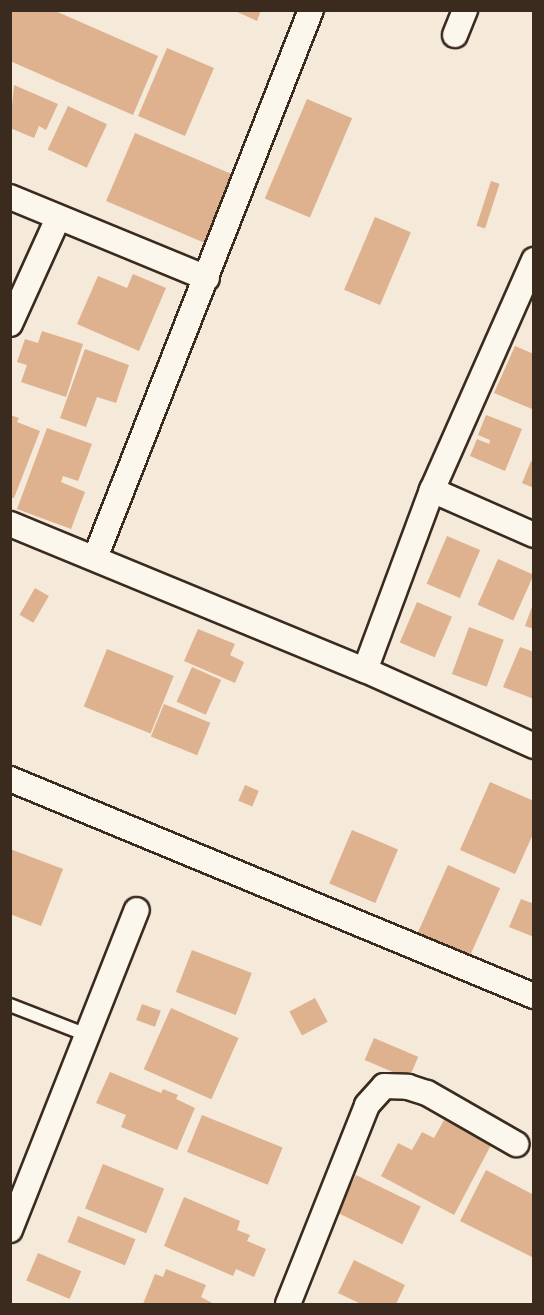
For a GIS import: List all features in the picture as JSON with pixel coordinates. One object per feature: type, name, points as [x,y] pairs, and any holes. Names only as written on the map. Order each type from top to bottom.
[{"type":"street","points":[[95,558],[311,10]]},
{"type":"street","points":[[455,35],[465,10]]},
{"type":"street","points":[[10,197],[207,278]]},
{"type":"street","points":[[10,324],[58,218]]},
{"type":"street","points":[[365,670],[432,490],[526,294],[533,265]]},
{"type":"street","points":[[432,490],[534,534]]},
{"type":"street","points":[[10,524],[365,670],[534,746]]},
{"type":"street","points":[[10,779],[534,996]]},
{"type":"street","points":[[10,1230],[137,910]]},
{"type":"street","points":[[288,1305],[368,1105],[384,1086],[408,1087],[427,1093],[516,1144]]},
{"type":"lane","points":[[10,1005],[87,1035]]},
{"type":"building","points":[[10,10],[53,10],[158,56],[133,115],[10,61]]},
{"type":"building","points":[[233,10],[261,10],[257,21]]},
{"type":"building","points":[[167,48],[214,68],[185,136],[138,116]]},
{"type":"building","points":[[14,85],[58,104],[46,130],[39,126],[34,138],[10,128]]},
{"type":"building","points":[[307,99],[352,118],[310,218],[265,198]]},
{"type":"building","points":[[68,106],[107,124],[87,168],[48,150]]},
{"type":"building","points":[[135,133],[233,174],[204,243],[106,201]]},
{"type":"building","points":[[491,181],[500,184],[485,228],[476,226]]},
{"type":"building","points":[[375,217],[411,232],[380,305],[344,290]]},
{"type":"building","points":[[133,274],[166,288],[139,351],[77,324],[98,276],[127,288]]},
{"type":"building","points":[[42,331],[83,344],[66,397],[21,382],[27,365],[17,362],[25,339],[38,343]]},
{"type":"building","points":[[515,346],[534,354],[532,409],[494,393]]},
{"type":"building","points":[[85,349],[129,365],[116,403],[97,397],[86,427],[60,418]]},
{"type":"building","points":[[10,415],[19,418],[17,422],[40,431],[14,498],[10,497]]},
{"type":"building","points":[[486,415],[522,429],[505,471],[470,456],[477,439],[489,444],[490,440],[478,435]]},
{"type":"building","points":[[47,428],[92,444],[78,481],[63,476],[61,482],[85,492],[71,529],[17,509]]},
{"type":"building","points":[[531,461],[534,463],[534,488],[522,483]]},
{"type":"building","points":[[447,536],[480,550],[460,598],[427,584]]},
{"type":"building","points":[[498,559],[534,575],[513,621],[478,605]]},
{"type":"building","points":[[35,588],[49,596],[33,623],[20,615]]},
{"type":"building","points":[[417,602],[452,617],[435,657],[400,643]]},
{"type":"building","points":[[534,604],[534,629],[525,626]]},
{"type":"building","points":[[469,627],[504,640],[487,687],[452,674]]},
{"type":"building","points":[[198,629],[235,644],[230,655],[244,662],[235,683],[184,661]]},
{"type":"building","points":[[520,647],[534,652],[534,699],[503,687]]},
{"type":"building","points":[[107,649],[174,676],[151,733],[84,706]]},
{"type":"building","points":[[192,667],[221,680],[206,715],[177,702]]},
{"type":"building","points":[[164,704],[210,723],[197,755],[151,736]]},
{"type":"building","points":[[490,782],[534,801],[534,832],[515,874],[460,850]]},
{"type":"building","points":[[245,785],[259,791],[252,807],[238,801]]},
{"type":"building","points":[[352,830],[398,850],[375,903],[329,883]]},
{"type":"building","points":[[10,849],[63,869],[41,926],[10,914]]},
{"type":"building","points":[[448,865],[500,888],[469,959],[417,935]]},
{"type":"building","points":[[521,899],[534,904],[534,937],[509,927]]},
{"type":"building","points":[[192,950],[252,973],[236,1015],[176,992]]},
{"type":"building","points":[[315,998],[328,1022],[302,1035],[289,1012]]},
{"type":"building","points":[[142,1004],[161,1011],[155,1027],[136,1020]]},
{"type":"building","points":[[171,1008],[239,1038],[211,1099],[144,1069]]},
{"type":"building","points":[[374,1038],[418,1057],[409,1079],[365,1060]]},
{"type":"building","points":[[110,1072],[161,1093],[163,1089],[178,1095],[176,1099],[195,1108],[177,1150],[121,1127],[126,1115],[96,1103]]},
{"type":"building","points":[[202,1115],[283,1148],[268,1185],[187,1152]]},
{"type":"building","points":[[444,1120],[491,1145],[454,1215],[381,1176],[398,1143],[412,1150],[422,1132],[434,1138]]},
{"type":"building","points":[[103,1164],[164,1189],[146,1233],[85,1209]]},
{"type":"building","points":[[486,1170],[534,1195],[534,1258],[460,1221]]},
{"type":"building","points":[[356,1175],[421,1207],[402,1244],[338,1213]]},
{"type":"building","points":[[184,1197],[240,1221],[237,1230],[250,1235],[247,1241],[266,1249],[254,1277],[236,1269],[233,1276],[164,1246]]},
{"type":"building","points":[[78,1216],[135,1239],[125,1265],[68,1242]]},
{"type":"building","points":[[38,1253],[81,1271],[70,1299],[26,1281]]},
{"type":"building","points":[[354,1260],[405,1285],[396,1304],[361,1304],[338,1293]]},
{"type":"building","points":[[166,1269],[206,1285],[201,1297],[214,1304],[143,1304],[155,1274],[163,1277]]}]
